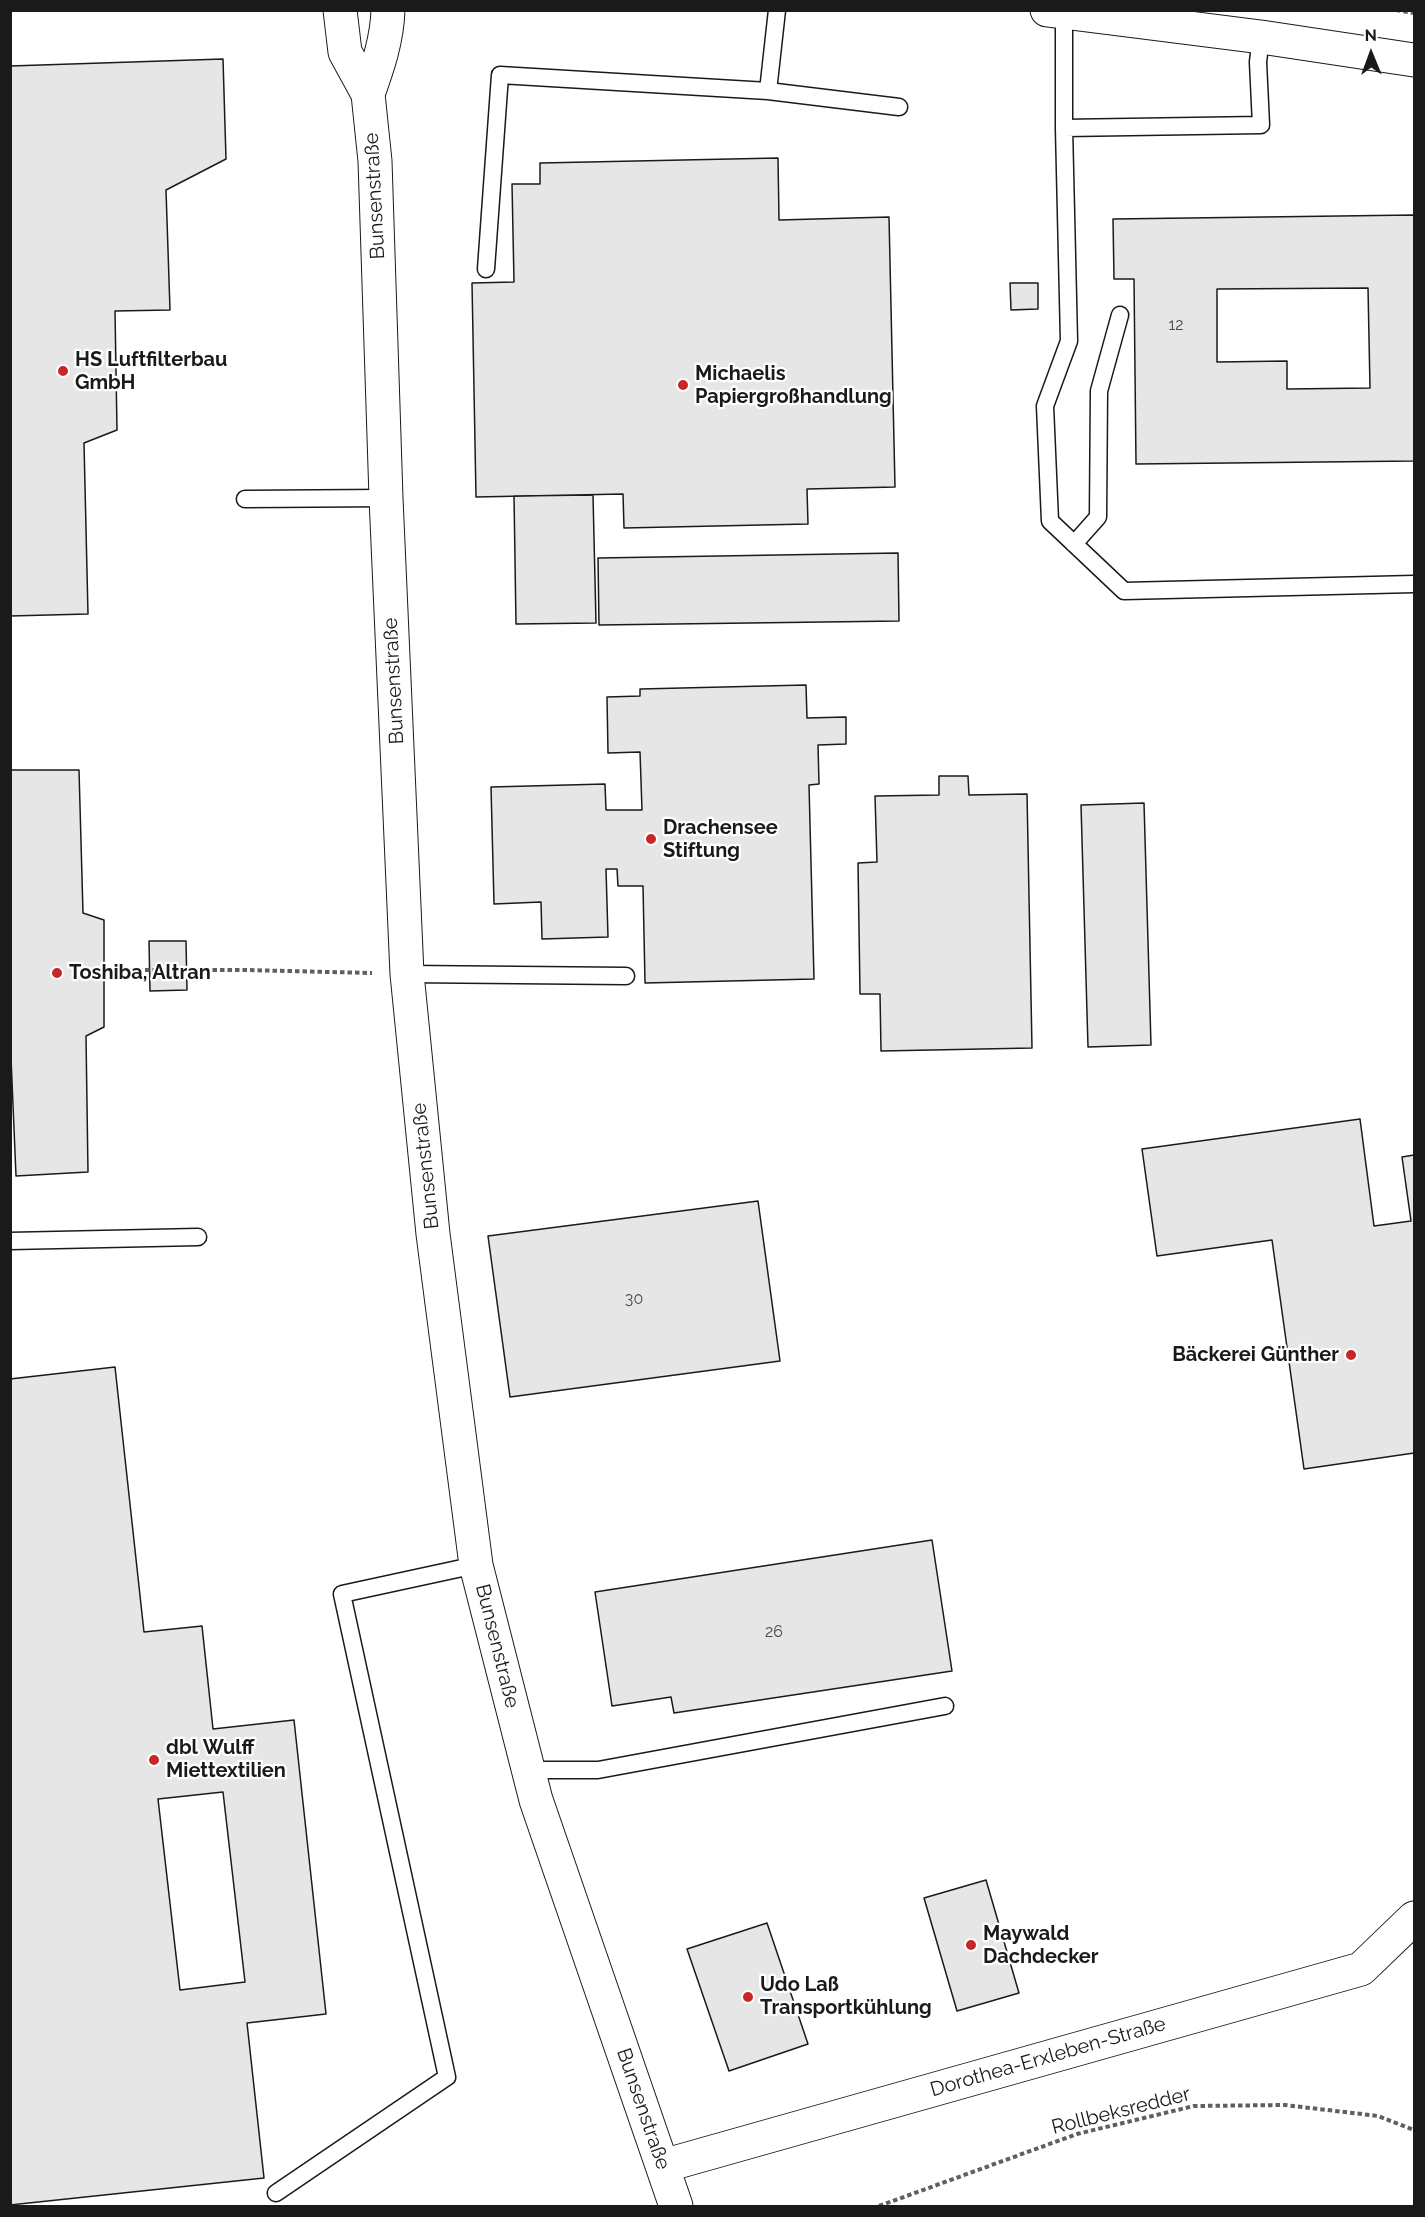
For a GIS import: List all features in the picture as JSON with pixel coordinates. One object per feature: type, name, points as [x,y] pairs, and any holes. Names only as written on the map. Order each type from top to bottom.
[{"type":"street","name":"Bunsenstraße","points":[[340,10],[345,52],[368,94],[375,161],[386,498],[407,974],[433,1234],[476,1565],[540,1811],[676,2206]]},
{"type":"street","name":"Bunsenstraße","points":[[368,94],[382,55],[388,10]]},
{"type":"street","points":[[1056,11],[1260,37],[1414,60]]},
{"type":"street","name":"Dorothea-Erxleben-Straße","points":[[663,2166],[1361,1969],[1414,1918]]},
{"type":"lane","points":[[768,92],[777,10]]},
{"type":"lane","points":[[1056,11],[1064,128],[1069,341],[1045,406],[1050,521],[1124,591],[1414,584]]},
{"type":"lane","points":[[1064,128],[1261,125],[1258,62],[1260,37]]},
{"type":"lane","points":[[486,269],[500,75],[768,92],[899,107]]},
{"type":"lane","points":[[1074,544],[1098,517],[1099,391],[1120,315]]},
{"type":"lane","points":[[245,499],[386,498]]},
{"type":"lane","points":[[407,974],[626,976]]},
{"type":"lane","points":[[10,1241],[198,1237]]},
{"type":"lane","points":[[276,2193],[447,2077],[342,1594],[476,1565]]},
{"type":"lane","points":[[529,1770],[598,1770],[945,1706]]},
{"type":"path","points":[[1396,10],[1414,13]]},
{"type":"path","points":[[115,970],[407,974]]},
{"type":"path","name":"Rollbeksredder","points":[[879,2206],[1077,2134],[1194,2106],[1285,2105],[1378,2116],[1414,2130]]},
{"type":"building","name":"HS Luftfilterbau GmbH","points":[[223,59],[226,159],[166,190],[170,310],[115,311],[117,430],[84,443],[88,614],[10,616],[10,66]]},
{"type":"building","name":"Michaelis Papiergroßhandlung","points":[[778,158],[779,220],[889,217],[895,487],[807,489],[808,524],[624,528],[623,494],[476,497],[472,283],[514,282],[512,184],[540,184],[540,163]]},
{"type":"building","points":[[1414,215],[1414,461],[1136,464],[1134,279],[1114,279],[1113,219]],"holes":[[[1368,288],[1370,388],[1287,389],[1287,361],[1217,362],[1217,289]]]},
{"type":"building","points":[[1010,283],[1038,283],[1038,309],[1011,310]]},
{"type":"building","points":[[593,495],[596,623],[516,624],[514,496]]},
{"type":"building","points":[[898,553],[899,621],[599,625],[598,558]]},
{"type":"building","name":"Drachensee Stiftung","points":[[806,685],[807,718],[846,717],[846,744],[818,745],[819,784],[809,785],[814,979],[645,983],[643,886],[618,886],[617,869],[606,869],[608,937],[542,939],[541,902],[494,904],[491,787],[605,784],[606,810],[642,810],[640,752],[608,753],[607,697],[640,696],[640,689]]},
{"type":"building","name":"Toshiba, Altran","points":[[10,770],[79,770],[83,913],[104,920],[104,1027],[86,1036],[88,1172],[16,1176],[10,1034]]},
{"type":"building","points":[[939,776],[968,776],[969,795],[1027,794],[1032,1048],[881,1051],[880,994],[860,994],[858,863],[877,862],[875,796],[939,795]]},
{"type":"building","points":[[1144,803],[1151,1045],[1088,1047],[1081,805]]},
{"type":"building","points":[[149,941],[186,941],[187,990],[150,991]]},
{"type":"building","name":"Bäckerei Günther","points":[[1360,1119],[1374,1226],[1411,1221],[1402,1157],[1414,1155],[1414,1453],[1304,1469],[1272,1240],[1157,1256],[1142,1149]]},
{"type":"building","points":[[758,1201],[780,1361],[510,1397],[488,1236]]},
{"type":"building","name":"dbl Wulff Miettextilien","points":[[115,1367],[144,1632],[202,1626],[213,1729],[294,1720],[326,2014],[247,2023],[264,2178],[10,2205],[10,1379]],"holes":[[[223,1792],[245,1982],[180,1990],[158,1799]]]},
{"type":"building","points":[[932,1540],[952,1671],[674,1713],[671,1697],[612,1706],[595,1592]]},
{"type":"building","name":"Maywald Dachdecker","points":[[986,1880],[1019,1993],[957,2011],[924,1898]]},
{"type":"building","name":"Udo Laß Transportkühlung","points":[[767,1923],[808,2044],[729,2071],[687,1949]]},
{"type":"place","name":"HS Luftfilterbau GmbH","points":[[63,371]]},
{"type":"place","name":"Michaelis Papiergroßhandlung","points":[[683,385]]},
{"type":"place","name":"Drachensee Stiftung","points":[[651,839]]},
{"type":"place","name":"Toshiba, Altran","points":[[57,973]]},
{"type":"place","name":"Bäckerei Günther","points":[[1351,1355]]},
{"type":"place","name":"dbl Wulff Miettextilien","points":[[154,1760]]},
{"type":"place","name":"Maywald Dachdecker","points":[[971,1945]]},
{"type":"place","name":"Udo Laß Transportkühlung","points":[[748,1997]]}]
